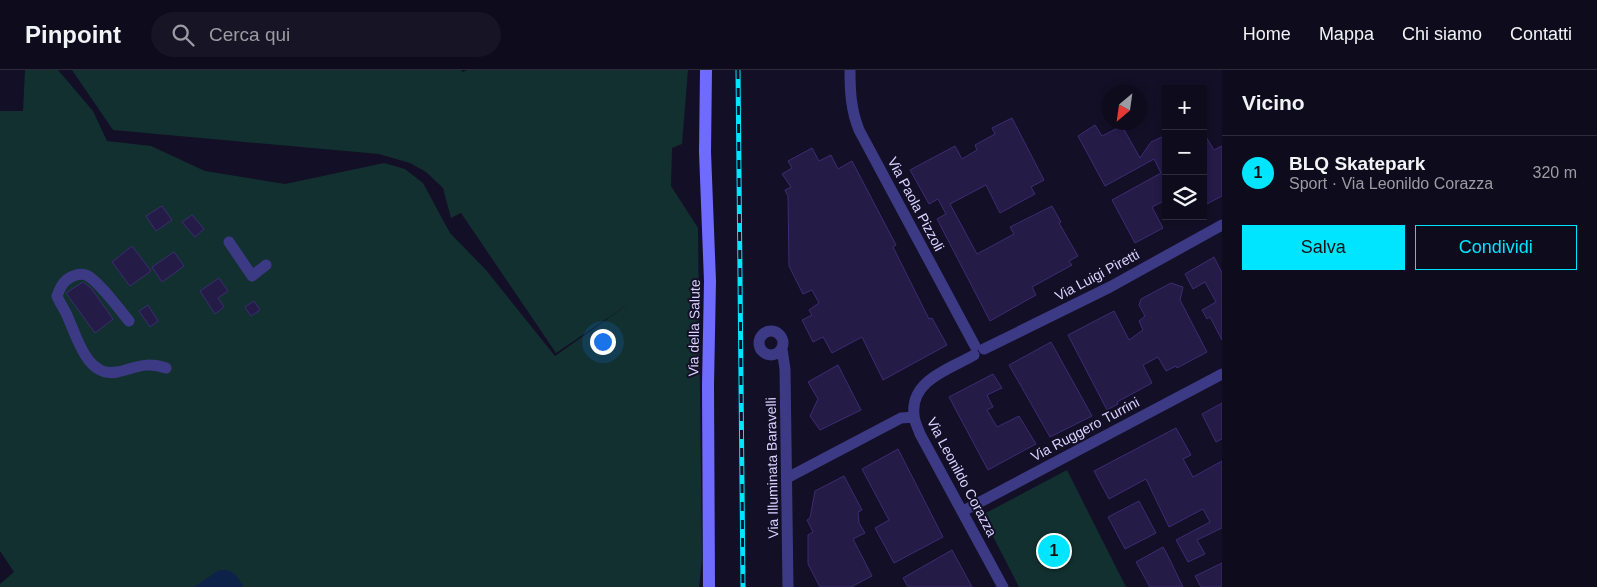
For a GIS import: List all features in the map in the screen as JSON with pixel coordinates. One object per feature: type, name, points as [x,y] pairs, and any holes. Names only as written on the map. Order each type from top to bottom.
[{"type":"street","name":"Via della Salute","points":[[706,70],[705,152],[710,281],[708,385],[709,587]]},
{"type":"street","name":"Via Paola Pizzoli","points":[[850,70],[850,97],[853,116],[859,130],[979,346]]},
{"type":"street","name":"Via Luigi Piretti","points":[[928,380],[960,363],[979,346],[1110,287],[1222,225]]},
{"type":"street","points":[[229,242],[252,276],[266,265]]},
{"type":"street","points":[[129,321],[94,279],[85,274],[76,274],[66,280],[60,288],[57,296],[86,358],[93,365],[107,372],[116,372],[145,365],[157,365],[166,368]]},
{"type":"street","points":[[960,363],[969,350],[979,346]]},
{"type":"street","name":"Via Illuminata Baravelli","points":[[782,349],[785,369],[788,587]]},
{"type":"street","name":"Via Ruggero Turrini","points":[[963,511],[1222,374]]},
{"type":"street","name":"Via Leonildo Corazza","points":[[928,380],[916,397],[914,417],[920,434],[1003,587]]},
{"type":"street","points":[[787,478],[901,418],[914,417]]},
{"type":"green space","points":[[25,70],[58,70],[93,111],[107,141],[151,146],[205,171],[285,184],[384,163],[405,169],[423,183],[450,233],[486,270],[555,356],[630,303],[556,353],[461,213],[451,218],[443,188],[426,172],[410,163],[379,154],[113,130],[72,70],[461,70],[463,72],[467,70],[688,70],[682,144],[672,148],[671,186],[698,228],[702,559],[699,587],[0,587],[0,584],[14,572],[0,551],[0,111],[23,111]]},
{"type":"green space","points":[[1067,470],[1126,587],[1019,587],[982,515]]},
{"type":"water","points":[[219,570],[234,574],[244,587],[194,587]]},
{"type":"building","points":[[1012,118],[1044,180],[1031,187],[1035,194],[1000,213],[986,185],[950,204],[977,254],[1014,234],[1010,227],[1052,206],[1061,222],[1059,223],[1078,256],[1069,261],[1072,265],[1032,287],[1036,295],[990,321],[937,219],[946,214],[938,199],[929,204],[910,170],[955,146],[962,159],[977,150],[975,145],[995,134],[992,128]]},
{"type":"building","points":[[1095,125],[1102,136],[1114,130],[1124,130],[1140,158],[1151,142],[1162,137],[1162,202],[1152,207],[1163,228],[1135,243],[1112,200],[1161,173],[1154,159],[1105,186],[1078,136]]},
{"type":"building","points":[[1207,139],[1214,150],[1222,146],[1222,196],[1207,204]]},
{"type":"building","points":[[812,148],[819,161],[831,155],[838,169],[852,161],[896,245],[893,247],[929,319],[932,318],[947,345],[883,380],[862,337],[832,353],[823,337],[813,342],[802,320],[812,315],[809,310],[819,303],[812,290],[803,294],[789,266],[788,196],[785,190],[791,187],[782,174],[792,168],[788,161]]},
{"type":"building","points":[[162,206],[172,220],[156,231],[146,216]]},
{"type":"building","points":[[192,215],[204,229],[195,237],[182,222]]},
{"type":"building","points":[[132,246],[151,271],[130,286],[112,262]]},
{"type":"building","points":[[174,252],[184,266],[162,282],[152,267]]},
{"type":"building","points":[[1214,257],[1222,273],[1222,340],[1210,317],[1207,319],[1202,310],[1216,302],[1205,282],[1193,289],[1185,274]]},
{"type":"building","points":[[219,278],[228,291],[218,298],[224,307],[215,314],[200,291]]},
{"type":"building","points":[[83,282],[91,288],[113,319],[95,333],[66,293]]},
{"type":"building","points":[[1171,283],[1183,287],[1180,300],[1207,352],[1177,368],[1176,366],[1166,371],[1158,357],[1143,365],[1152,383],[1117,402],[1118,404],[1107,410],[1068,335],[1114,311],[1129,340],[1143,330],[1139,321],[1145,316],[1139,305],[1141,299]]},
{"type":"building","points":[[254,301],[260,310],[251,316],[245,307]]},
{"type":"building","points":[[148,305],[158,321],[150,327],[139,311]]},
{"type":"building","points":[[1051,342],[1092,416],[1050,437],[1009,365]]},
{"type":"building","points":[[838,365],[861,410],[820,430],[810,416],[818,399],[808,382]]},
{"type":"building","points":[[993,374],[1002,388],[987,395],[993,407],[987,410],[997,427],[1019,416],[1036,444],[988,470],[949,397]]},
{"type":"building","points":[[1222,403],[1222,439],[1216,442],[1202,414]]},
{"type":"building","points":[[1176,428],[1191,455],[1183,459],[1193,477],[1222,461],[1222,528],[1197,540],[1205,554],[1188,562],[1176,540],[1210,522],[1203,509],[1169,527],[1146,479],[1109,499],[1094,471]]},
{"type":"building","points":[[898,449],[943,537],[894,563],[875,528],[889,520],[862,469]]},
{"type":"building","points":[[844,476],[862,510],[858,512],[859,523],[865,533],[853,539],[872,576],[851,587],[820,587],[808,564],[808,535],[813,532],[807,520],[810,518],[815,491]]},
{"type":"building","points":[[1139,501],[1156,533],[1125,549],[1108,517]]},
{"type":"building","points":[[1163,547],[1183,587],[1150,587],[1136,562]]},
{"type":"building","points":[[952,550],[972,587],[908,587],[903,578]]},
{"type":"building","points":[[1222,563],[1222,587],[1201,587],[1195,576]]},
{"type":"railway","points":[[738,70],[743,587]]},
{"type":"place","name":"BLQ Skatepark","points":[[1054,551]]}]
